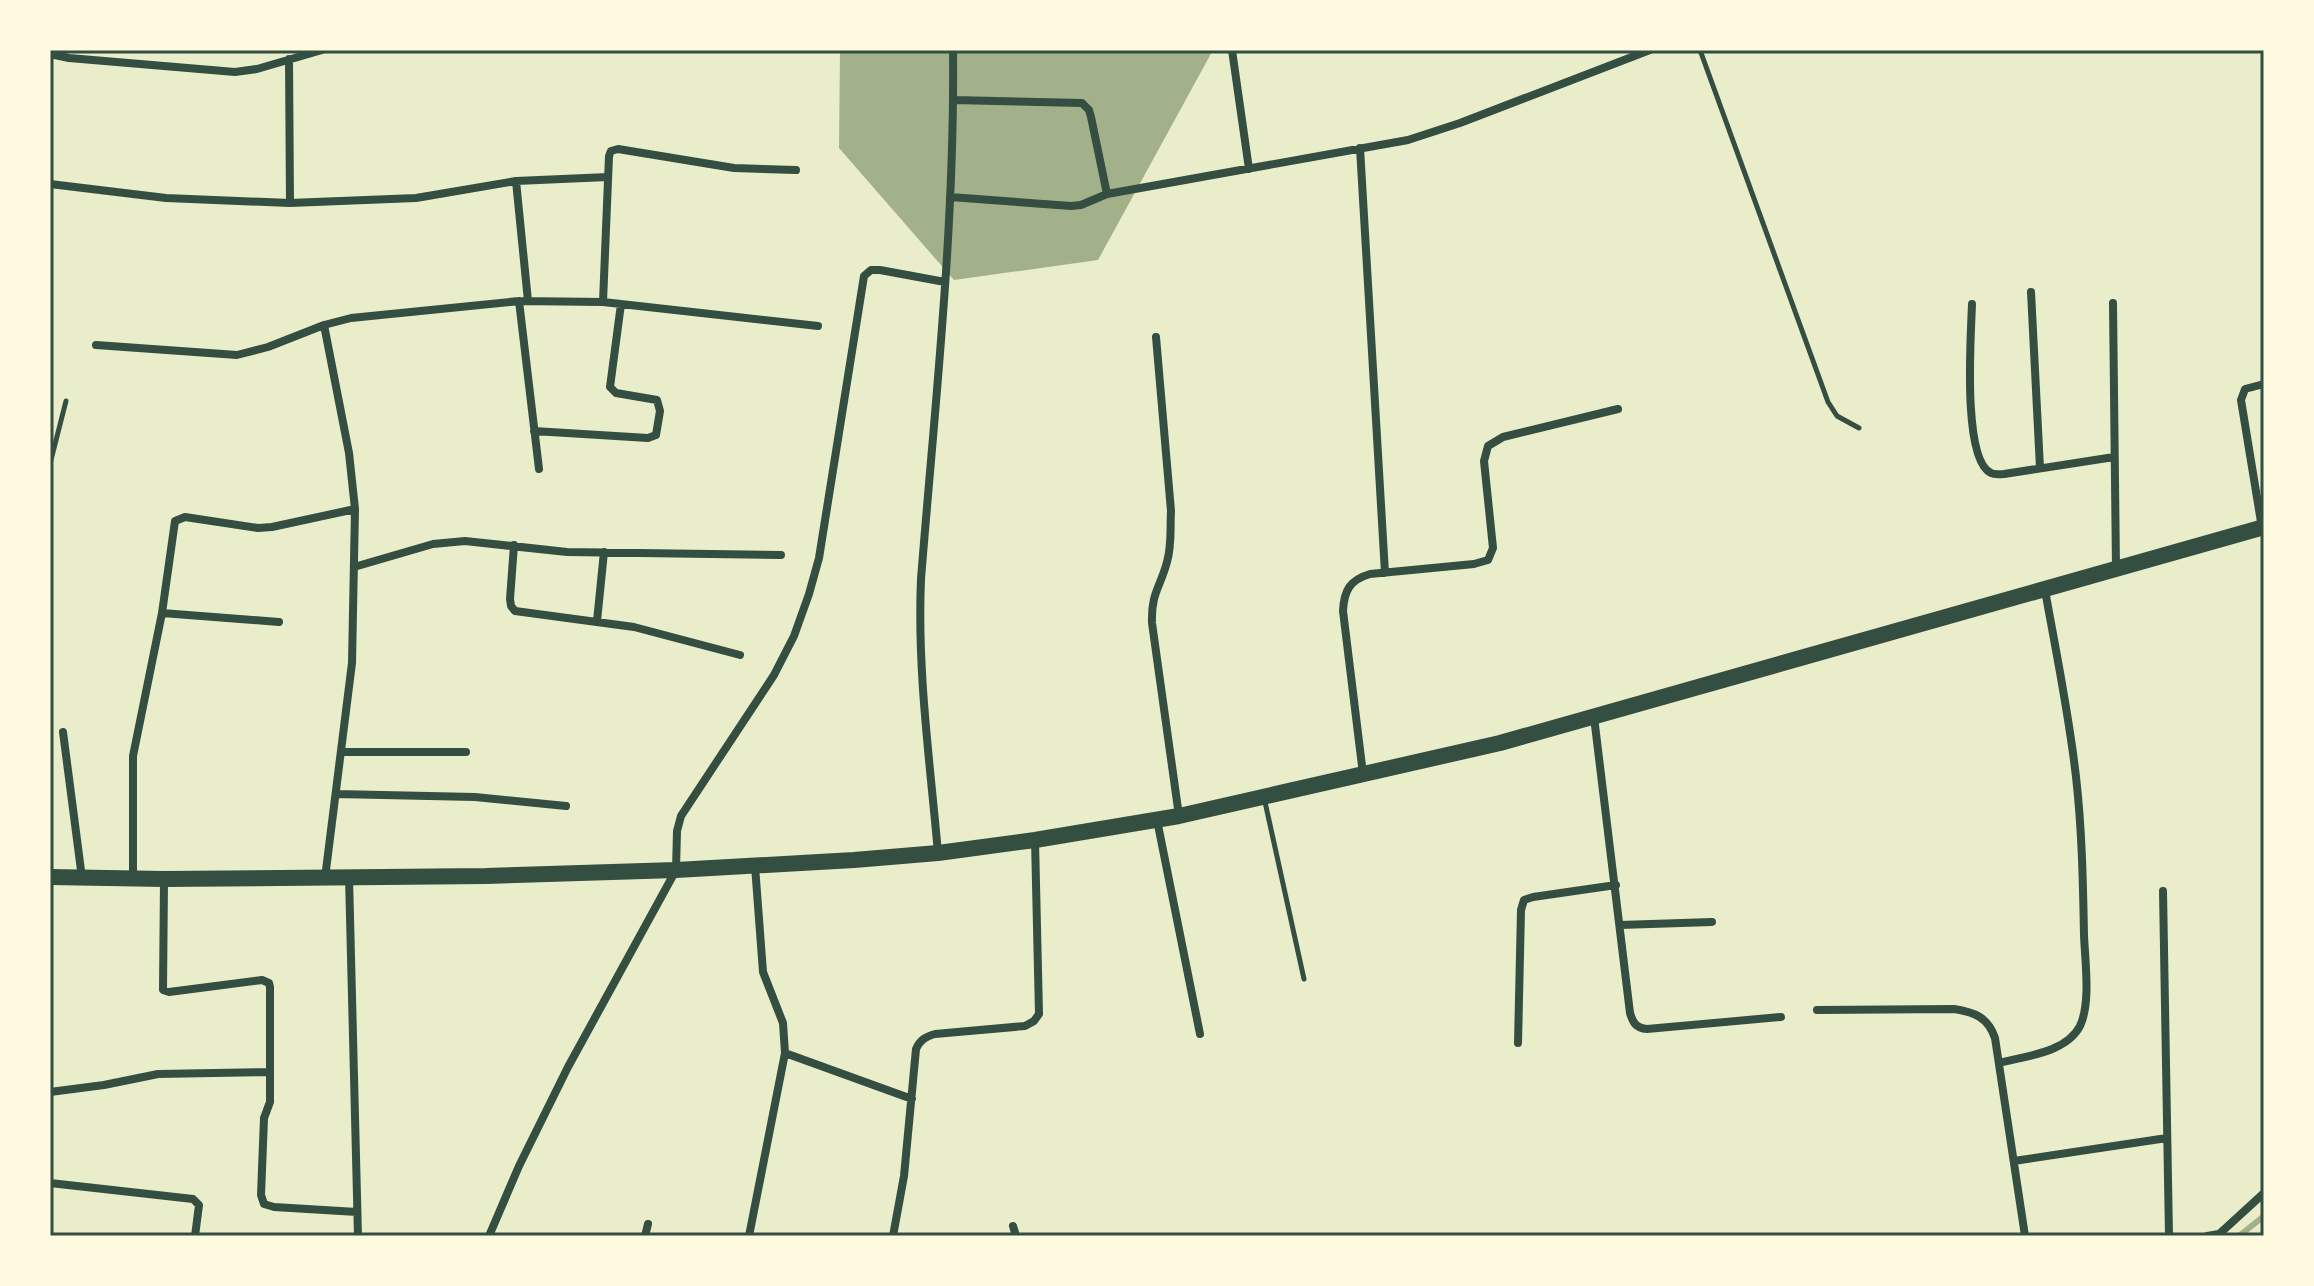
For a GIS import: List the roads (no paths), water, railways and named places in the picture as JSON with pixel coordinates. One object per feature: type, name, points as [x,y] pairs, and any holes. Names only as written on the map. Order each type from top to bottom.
[{"type":"main road","points":[[50,877],[325,878],[671,870],[938,853],[1035,840],[1179,816],[1500,743],[2263,528]]},
{"type":"street","points":[[50,54],[220,72],[257,69],[322,50]]},
{"type":"street","points":[[938,853],[919,622],[945,282],[953,50]]},
{"type":"street","points":[[1232,50],[1249,169]]},
{"type":"street","points":[[950,197],[1081,205],[1107,194],[1428,134],[1650,50]]},
{"type":"street","points":[[289,59],[290,203]]},
{"type":"street","points":[[953,100],[1076,102],[1086,105],[1107,194]]},
{"type":"street","points":[[1360,148],[1385,573]]},
{"type":"street","points":[[603,302],[611,151],[618,149],[734,168],[796,170]]},
{"type":"street","points":[[50,184],[166,198],[290,203],[416,198],[516,181],[608,177]]},
{"type":"street","points":[[516,181],[523,301],[539,469]]},
{"type":"street","points":[[489,1236],[519,1166],[568,1067],[671,870],[681,816],[774,675],[794,636],[819,558],[864,276],[871,270],[880,270],[945,282]]},
{"type":"street","points":[[2031,292],[2040,468]]},
{"type":"street","points":[[96,345],[237,355],[268,347],[324,325],[360,317],[523,301],[603,302],[818,326]]},
{"type":"street","points":[[2113,303],[2116,569]]},
{"type":"street","points":[[534,431],[648,438],[656,435],[660,406],[657,400],[616,393],[610,387],[621,304]]},
{"type":"street","points":[[1972,304],[1972,425],[1980,459],[1988,471],[1996,474],[2114,457]]},
{"type":"street","points":[[324,325],[349,453],[355,509],[352,663],[325,878]]},
{"type":"street","points":[[1156,337],[1171,511],[1166,566],[1153,600],[1152,623],[1179,816]]},
{"type":"street","points":[[2263,528],[2241,400],[2245,389],[2264,384]]},
{"type":"street","points":[[1363,775],[1343,611],[1346,590],[1359,578],[1488,560],[1493,548],[1484,461],[1488,446],[1503,437],[1618,409]]},
{"type":"street","points":[[133,879],[133,756],[162,613],[173,526],[177,519],[185,517],[258,528],[300,523],[355,509]]},
{"type":"street","points":[[354,567],[450,542],[485,542],[567,552],[781,555]]},
{"type":"street","points":[[514,545],[512,609],[634,627],[740,655]]},
{"type":"street","points":[[597,621],[604,552]]},
{"type":"street","points":[[1999,1063],[2046,1051],[2071,1037],[2080,1026],[2086,993],[2076,774],[2045,590]]},
{"type":"street","points":[[162,613],[279,622]]},
{"type":"street","points":[[1594,717],[1630,1013],[1637,1026],[1647,1029],[1781,1017]]},
{"type":"street","points":[[63,732],[82,878]]},
{"type":"street","points":[[342,752],[466,752]]},
{"type":"street","points":[[336,794],[475,797],[566,806]]},
{"type":"street","points":[[1157,820],[1200,1034]]},
{"type":"street","points":[[893,1236],[904,1176],[916,1049],[923,1038],[935,1034],[1025,1026],[1037,1018],[1035,840]]},
{"type":"street","points":[[749,1236],[785,1053],[783,1023],[763,972],[755,866]]},
{"type":"street","points":[[349,876],[358,1236]]},
{"type":"street","points":[[164,879],[163,990],[169,992],[255,980],[269,983],[270,1102],[264,1118],[261,1195],[264,1204],[357,1212]]},
{"type":"street","points":[[1518,1043],[1521,910],[1524,900],[1616,885]]},
{"type":"street","points":[[2163,891],[2169,1236]]},
{"type":"street","points":[[1620,925],[1712,922]]},
{"type":"street","points":[[1817,1010],[1954,1009],[1982,1017],[1993,1030],[2025,1236]]},
{"type":"street","points":[[785,1053],[912,1099]]},
{"type":"street","points":[[50,1092],[158,1074],[269,1072]]},
{"type":"street","points":[[2014,1161],[2167,1138]]},
{"type":"street","points":[[50,1183],[193,1199],[199,1205],[195,1236]]},
{"type":"street","points":[[2207,1236],[2218,1235],[2264,1193]]},
{"type":"street","points":[[645,1236],[648,1224]]},
{"type":"lane","points":[[1700,50],[1828,402],[1837,416],[1859,428]]},
{"type":"lane","points":[[50,464],[66,401]]},
{"type":"lane","points":[[1264,797],[1304,979]]},
{"type":"waterway","points":[[2239,1236],[2264,1216]]}]
